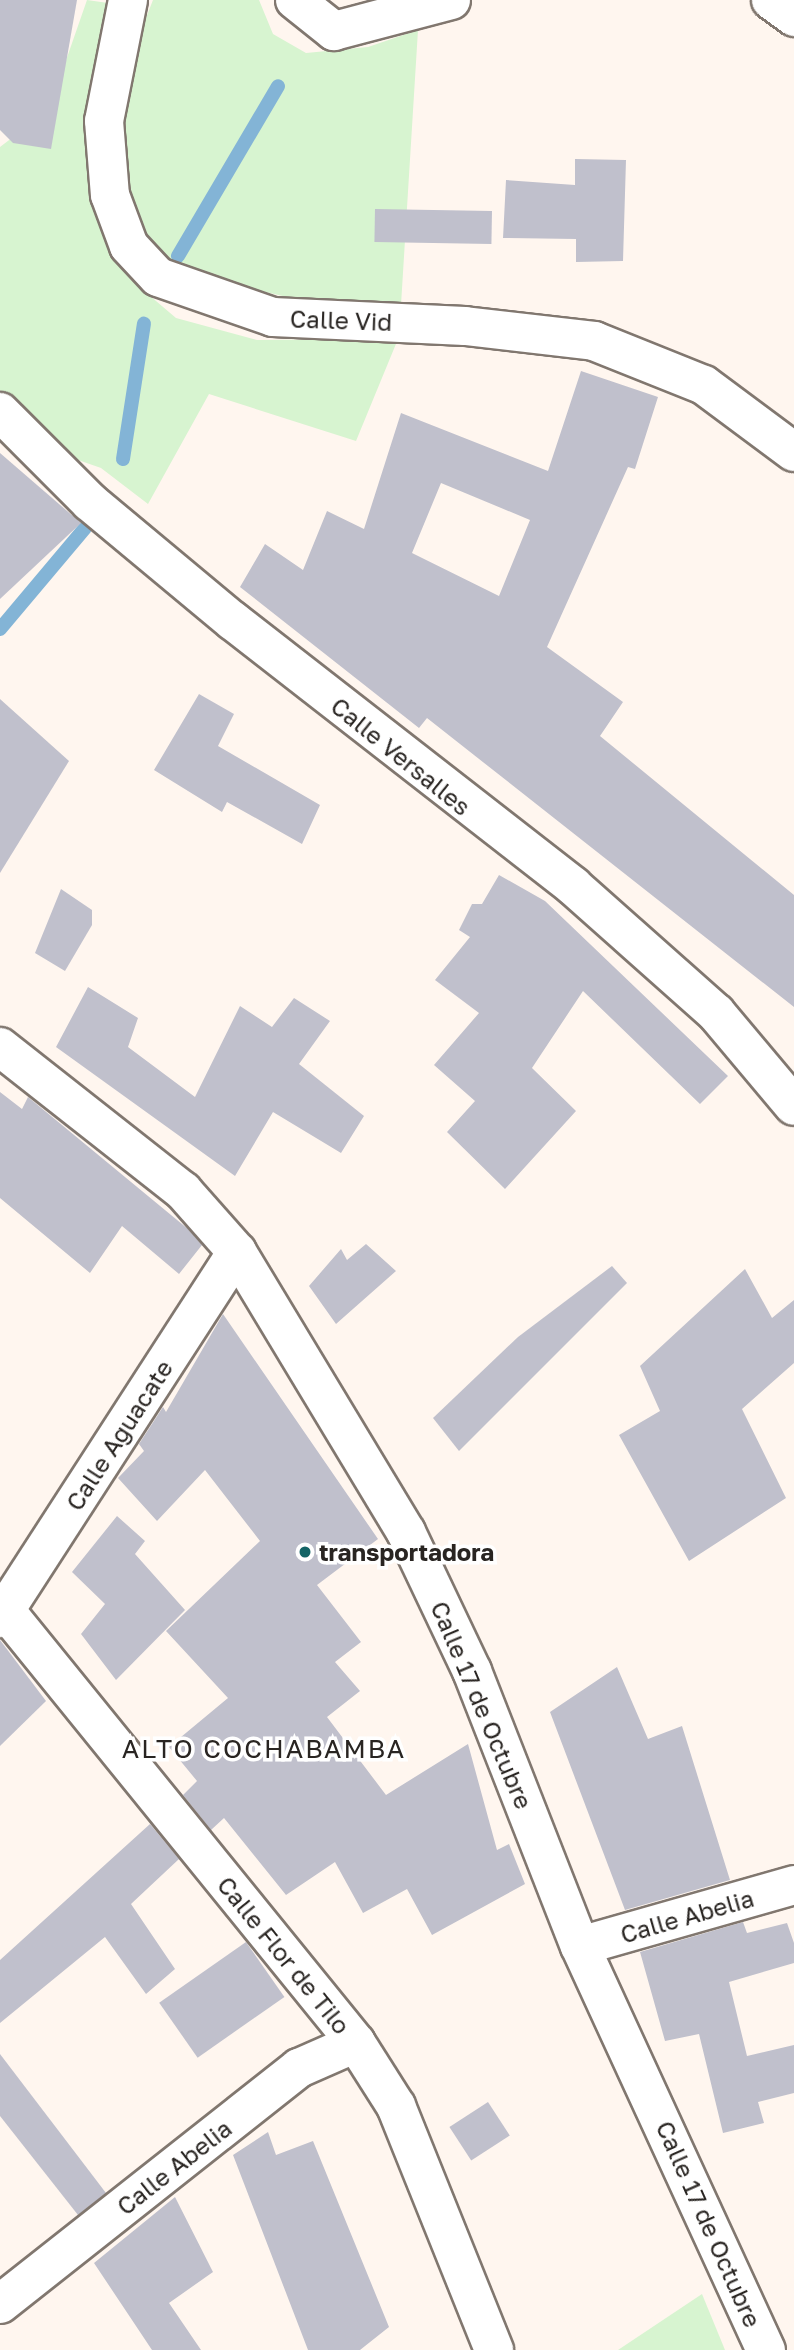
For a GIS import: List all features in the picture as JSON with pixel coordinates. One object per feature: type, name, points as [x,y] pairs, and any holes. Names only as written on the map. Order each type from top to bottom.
[{"type":"street","name":"Calle Vid","points":[[128,0],[104,121],[110,195],[129,246],[158,277],[272,317],[465,326],[594,341],[704,385],[794,452]]},
{"type":"street","points":[[295,0],[334,32],[452,0]]},
{"type":"street","points":[[771,0],[794,17]]},
{"type":"street","name":"Calle Versalles","points":[[0,412],[155,557],[573,886],[716,1013],[794,1106]]},
{"type":"street","name":"Calle 17 de Octubre","points":[[0,1047],[183,1191],[237,1252],[406,1532],[472,1671],[580,1947],[766,2350]]},
{"type":"street","name":"Calle Aguacate","points":[[2,1611],[237,1252]]},
{"type":"street","name":"Calle Flor de Tilo","points":[[2,1611],[356,2043],[396,2106],[494,2350]]},
{"type":"street","name":"Calle Abelia","points":[[580,1947],[794,1885]]},
{"type":"street","name":"Calle Abelia","points":[[0,2304],[299,2068],[356,2043]]},
{"type":"green space","points":[[87,0],[115,4],[114,248],[129,278],[176,318],[257,340],[398,339],[356,441],[209,394],[148,504],[101,468],[61,454],[0,390],[0,147],[17,134],[39,138]]},
{"type":"green space","points":[[153,0],[259,0],[273,34],[306,53],[368,47],[418,30],[401,305],[308,302],[194,275],[160,255],[143,232],[126,178],[121,123],[131,56]]},
{"type":"green space","points":[[702,2294],[725,2350],[618,2350]]},
{"type":"building","points":[[0,0],[77,0],[51,149],[13,143],[0,130]]},
{"type":"building","points":[[575,159],[626,160],[623,261],[576,262],[576,239],[503,238],[506,180],[575,185]]},
{"type":"building","points":[[375,209],[492,211],[491,244],[374,242]]},
{"type":"building","points":[[581,371],[658,397],[635,469],[628,467],[547,647],[623,702],[600,736],[794,895],[794,1007],[427,718],[419,728],[240,587],[265,544],[303,570],[327,511],[364,529],[401,413],[548,471]],"holes":[[[441,483],[530,520],[499,596],[412,553]]]},
{"type":"building","points":[[0,453],[81,523],[0,599]]},
{"type":"building","points":[[199,694],[234,714],[218,746],[320,805],[302,844],[227,802],[222,812],[154,770]]},
{"type":"building","points":[[0,699],[69,761],[0,873]]},
{"type":"building","points":[[499,875],[545,901],[728,1076],[700,1104],[583,991],[532,1068],[576,1111],[505,1189],[447,1132],[475,1101],[434,1065],[479,1013],[435,980],[470,937],[459,930],[472,904],[482,904]]},
{"type":"building","points":[[61,889],[92,910],[92,925],[65,971],[35,953]]},
{"type":"building","points":[[88,987],[138,1018],[128,1047],[195,1097],[240,1006],[272,1027],[294,998],[330,1021],[299,1064],[364,1116],[341,1153],[273,1112],[235,1176],[56,1047]]},
{"type":"building","points":[[0,1092],[22,1109],[28,1097],[188,1229],[202,1245],[179,1274],[122,1226],[90,1273],[0,1198]]},
{"type":"building","points":[[366,1244],[396,1271],[336,1324],[309,1286],[341,1249],[347,1260]]},
{"type":"building","points":[[612,1266],[627,1283],[459,1451],[433,1418],[518,1337]]},
{"type":"building","points":[[745,1269],[772,1318],[794,1300],[794,1363],[742,1409],[786,1498],[689,1561],[619,1435],[660,1411],[640,1366]]},
{"type":"building","points":[[223,1314],[378,1539],[317,1585],[361,1642],[335,1662],[360,1691],[327,1717],[386,1795],[468,1744],[497,1850],[509,1844],[525,1884],[432,1935],[407,1889],[363,1913],[335,1862],[286,1895],[224,1818],[211,1830],[183,1795],[197,1781],[169,1747],[228,1698],[166,1631],[260,1541],[205,1470],[157,1521],[118,1478],[144,1451],[139,1444],[163,1407],[166,1412]]},
{"type":"building","points":[[117,1516],[145,1541],[135,1554],[185,1610],[116,1680],[81,1634],[105,1604],[72,1572]]},
{"type":"building","points":[[0,1640],[46,1701],[0,1746]]},
{"type":"building","points":[[617,1667],[648,1739],[682,1726],[730,1880],[625,1910],[550,1712]]},
{"type":"building","points":[[150,1824],[179,1859],[131,1904],[175,1969],[146,1994],[105,1937],[0,2023],[0,1960]]},
{"type":"building","points":[[743,1922],[747,1933],[787,1923],[794,1943],[794,1963],[729,1982],[747,2056],[794,2045],[794,2093],[758,2102],[764,2123],[723,2133],[699,2034],[665,2041],[640,1952]]},
{"type":"building","points":[[246,1942],[284,1997],[198,2058],[159,2003]]},
{"type":"building","points":[[0,2054],[106,2193],[78,2215],[0,2116]]},
{"type":"building","points":[[488,2102],[510,2136],[471,2161],[449,2127]]},
{"type":"building","points":[[268,2132],[276,2155],[313,2141],[389,2327],[360,2350],[308,2350],[233,2155]]},
{"type":"building","points":[[175,2197],[213,2272],[169,2303],[201,2350],[152,2350],[94,2263]]},
{"type":"waterway","points":[[178,256],[278,86]]},
{"type":"waterway","points":[[123,459],[144,324]]},
{"type":"waterway","points":[[0,629],[85,528]]},
{"type":"place","name":"transportadora","points":[[305,1552]]},
{"type":"district","name":"ALTO COCHABAMBA","points":[[264,1749]]}]
